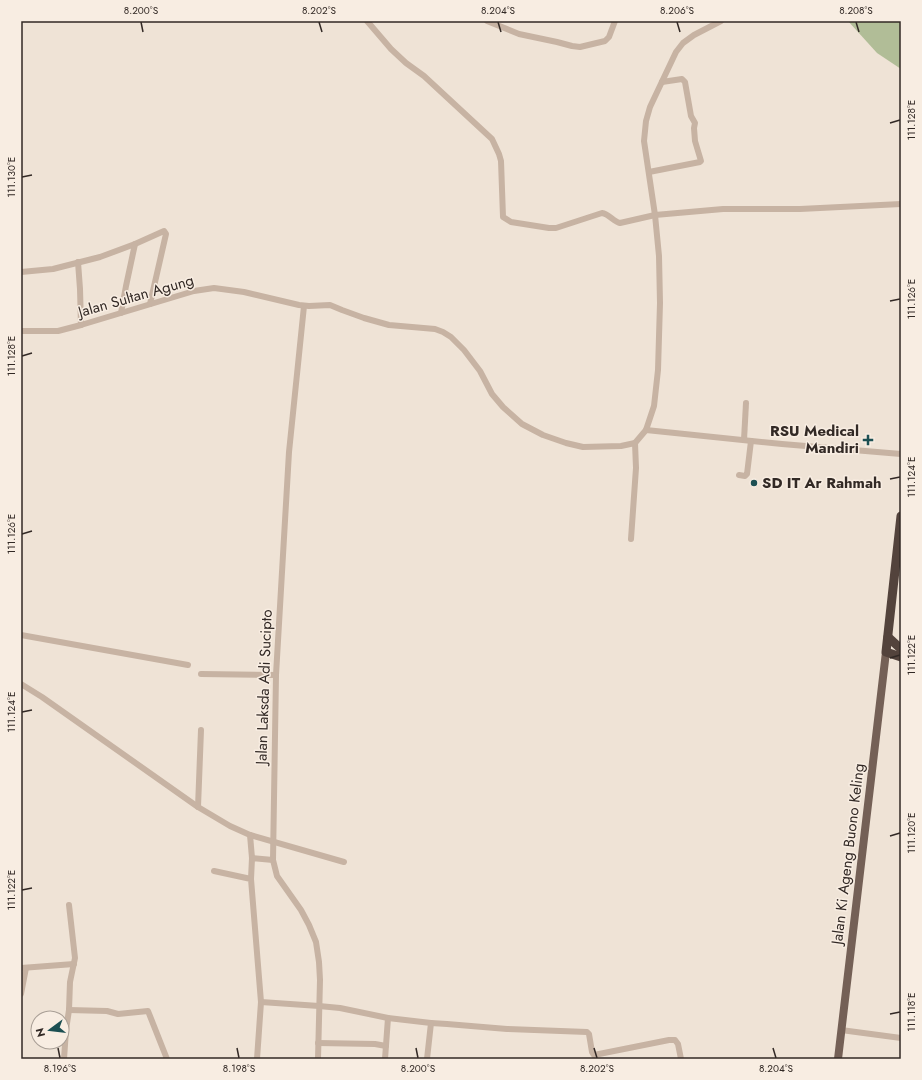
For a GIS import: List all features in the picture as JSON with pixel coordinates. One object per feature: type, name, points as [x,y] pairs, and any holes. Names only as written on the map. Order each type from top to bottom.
[{"type":"highway","points":[[901,521],[886,652],[901,657]]},
{"type":"highway","points":[[888,637],[901,649]]},
{"type":"main road","name":"Jalan Ki Ageng Buono Keling","points":[[838,1059],[886,652]]},
{"type":"street","points":[[367,21],[390,49],[424,76],[492,139],[501,161],[502,213],[506,220],[511,222],[556,228],[602,213],[620,223],[630,222],[647,216],[723,209],[800,209],[901,204]]},
{"type":"street","points":[[487,21],[519,34],[580,47],[608,39],[615,21]]},
{"type":"street","points":[[631,539],[636,468],[635,443],[646,430],[654,406],[658,370],[660,303],[659,256],[650,172],[644,141],[646,121],[650,107],[676,52],[683,43],[699,32],[721,21]]},
{"type":"street","points":[[650,172],[701,161],[695,142],[695,123],[691,116],[685,82],[682,78],[662,82]]},
{"type":"street","points":[[21,272],[53,268],[100,257],[164,231],[166,233],[150,304]]},
{"type":"street","points":[[121,313],[135,244]]},
{"type":"street","points":[[78,262],[81,325]]},
{"type":"street","name":"Jalan Sultan Agung","points":[[21,331],[58,331],[194,291],[214,288],[244,292],[304,306],[330,305],[383,324],[435,329],[443,332],[464,350],[480,371],[492,394],[503,407],[522,424],[543,435],[583,447],[621,446],[635,443]]},
{"type":"street","name":"Jalan Laksda Adi Sucipto","points":[[304,306],[289,452],[276,675],[273,860],[278,876],[301,910],[316,942],[319,968],[318,1059]]},
{"type":"street","points":[[744,440],[746,403]]},
{"type":"street","points":[[646,430],[901,454]]},
{"type":"street","points":[[739,475],[745,476],[747,474],[751,441]]},
{"type":"street","points":[[21,635],[188,665]]},
{"type":"street","points":[[200,674],[276,675]]},
{"type":"street","points":[[21,684],[42,697],[198,807],[230,826],[250,835],[344,862]]},
{"type":"street","points":[[198,807],[201,730]]},
{"type":"street","points":[[250,835],[252,858],[251,879],[261,1002],[257,1059]]},
{"type":"street","points":[[252,858],[273,860]]},
{"type":"street","points":[[214,871],[251,879]]},
{"type":"street","points":[[69,1010],[70,982],[74,964],[74,944],[70,905]]},
{"type":"street","points":[[21,994],[24,968],[74,964]]},
{"type":"street","points":[[261,1002],[340,1008],[388,1018],[431,1023],[507,1029],[587,1032],[589,1034],[592,1052],[594,1055],[675,1040],[678,1044],[681,1059]]},
{"type":"street","points":[[70,1010],[107,1011],[118,1014],[148,1011],[166,1059]]},
{"type":"street","points":[[385,1059],[388,1018]]},
{"type":"street","points":[[427,1059],[431,1023]]},
{"type":"street","points":[[841,1030],[901,1038]]},
{"type":"street","points":[[318,1044],[375,1044],[386,1046]]},
{"type":"green space","points":[[848,21],[901,21],[901,69],[877,53]]},
{"type":"place","name":"RSU Medical Mandiri","points":[[868,440]]},
{"type":"place","name":"SD IT Ar Rahmah","points":[[754,483]]}]
